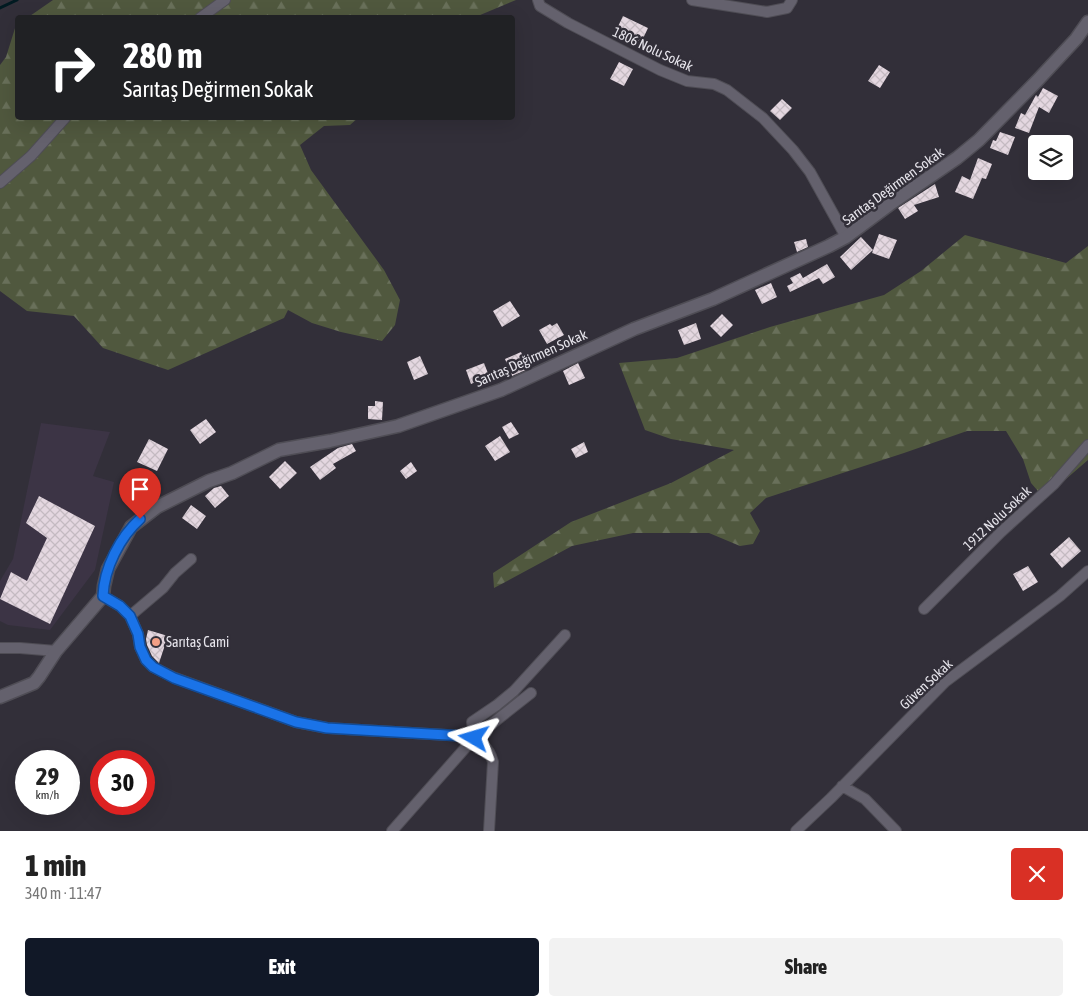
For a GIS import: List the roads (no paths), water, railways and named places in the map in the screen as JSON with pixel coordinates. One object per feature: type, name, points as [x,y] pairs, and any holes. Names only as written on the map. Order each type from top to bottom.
[{"type":"street","points":[[204,15],[225,0]]},
{"type":"street","name":"1806 Nolu Sokak","points":[[538,0],[540,6],[568,23],[660,70],[687,81],[714,84],[727,90],[763,118],[793,150],[810,172],[846,237]]},
{"type":"street","points":[[692,0],[767,12],[787,8],[792,0]]},
{"type":"street","name":"Sarıtaş Değirmen Sokak","points":[[103,596],[108,569],[131,527],[157,507],[209,481],[232,473],[279,450],[398,426],[501,390],[634,329],[713,299],[846,237],[893,202],[958,158],[979,140],[1044,74],[1076,39],[1088,22]]},
{"type":"street","points":[[0,183],[30,156],[63,120]]},
{"type":"street","name":"1912 Nolu Sokak","points":[[924,609],[1007,526],[1054,484],[1088,445]]},
{"type":"street","points":[[130,616],[163,588],[175,573],[191,559]]},
{"type":"street","name":"Güven Sokak","points":[[799,830],[945,682],[1060,596],[1088,572]]},
{"type":"street","points":[[0,697],[34,684],[56,651],[103,596],[120,606],[130,616],[146,660],[153,667],[174,678],[296,722],[327,728],[474,738],[491,752],[493,762],[489,831]]},
{"type":"street","points":[[474,738],[472,722],[514,691],[565,635]]},
{"type":"street","points":[[0,648],[56,651]]},
{"type":"street","points":[[392,831],[474,738],[531,693]]},
{"type":"street","points":[[842,786],[865,799],[896,831]]},
{"type":"waterway","points":[[0,8],[17,0]]},
{"type":"place","name":"Sarıtaş Cami","points":[[156,642]]}]
